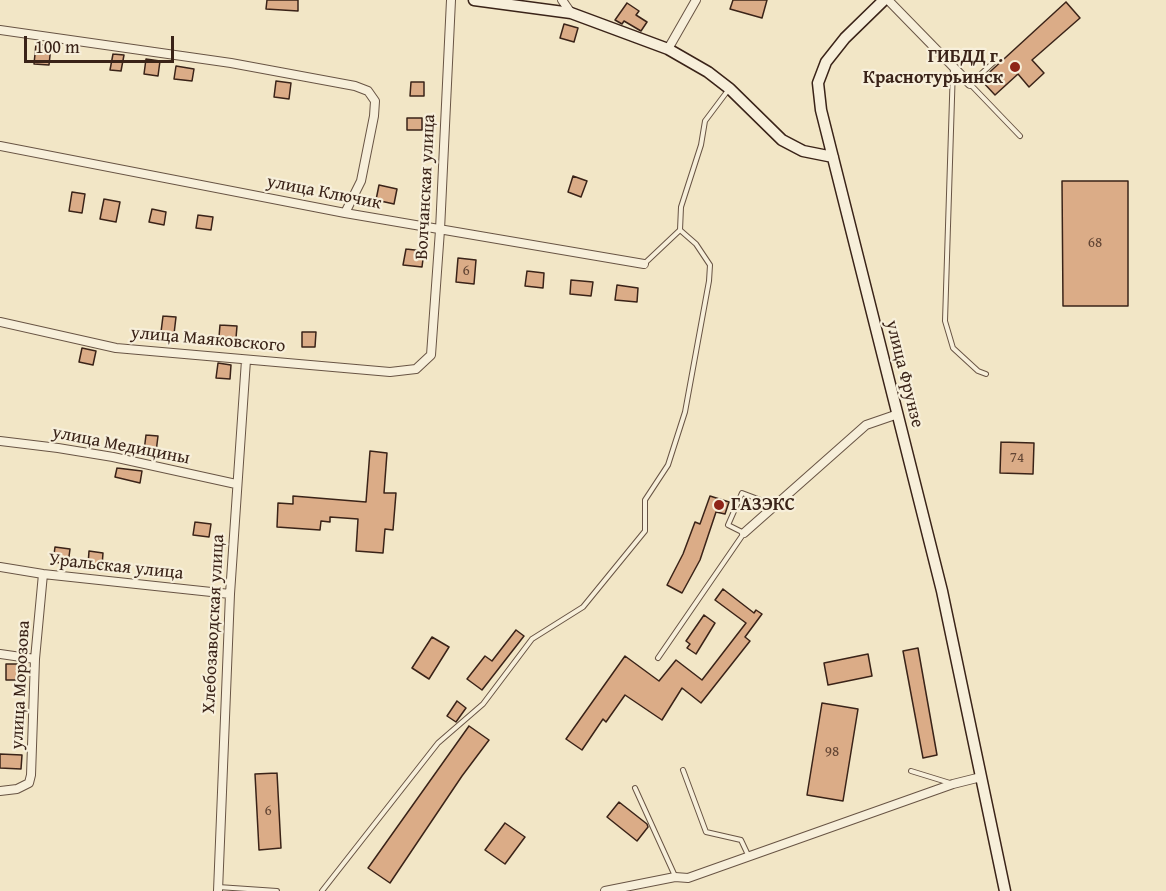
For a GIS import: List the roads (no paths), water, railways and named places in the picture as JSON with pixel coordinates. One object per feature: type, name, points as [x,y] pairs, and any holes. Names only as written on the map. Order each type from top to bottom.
[{"type":"street","name":"Волчанская улица","points":[[416,369],[431,355],[440,230],[451,0]]},
{"type":"street","points":[[474,0],[571,13],[668,50],[708,72],[730,89],[782,140],[803,151],[833,157]]},
{"type":"street","points":[[562,0],[571,13]]},
{"type":"street","points":[[668,50],[696,0]]},
{"type":"street","name":"улица Фрунзе","points":[[884,0],[845,38],[826,63],[818,83],[821,110],[942,591],[1005,891]]},
{"type":"street","points":[[888,0],[970,84]]},
{"type":"street","points":[[0,30],[231,63],[355,86],[368,91],[375,101],[374,116],[361,181],[345,213]]},
{"type":"street","name":"улица Ключик","points":[[0,146],[345,213],[644,264]]},
{"type":"street","name":"улица Маяковского","points":[[0,322],[116,348],[390,372],[416,369]]},
{"type":"street","name":"Хлебозаводская улица","points":[[218,889],[230,594],[246,360]]},
{"type":"street","points":[[744,533],[866,425],[898,414]]},
{"type":"street","name":"улица Медицины","points":[[0,441],[113,457],[236,484]]},
{"type":"street","name":"Уральская улица","points":[[0,567],[44,574],[230,594]]},
{"type":"street","name":"улица Морозова","points":[[0,791],[16,789],[29,783],[31,775],[35,659],[44,574]]},
{"type":"street","points":[[0,654],[35,659]]},
{"type":"street","points":[[605,891],[675,877],[688,878],[954,784],[981,777]]},
{"type":"lane","points":[[994,62],[970,84],[1020,136]]},
{"type":"lane","points":[[953,66],[945,321],[953,348],[978,371],[986,374]]},
{"type":"lane","points":[[644,264],[680,230],[681,207],[701,145],[705,121],[730,89]]},
{"type":"lane","points":[[321,891],[438,743],[483,704],[532,639],[583,607],[645,531],[645,500],[668,465],[685,412],[709,281],[710,265],[696,244],[680,230]]},
{"type":"lane","points":[[657,658],[744,533],[728,525],[742,493],[775,505]]},
{"type":"lane","points":[[683,770],[706,832],[741,840],[749,857]]},
{"type":"lane","points":[[911,771],[954,784]]},
{"type":"lane","points":[[635,788],[675,877]]},
{"type":"lane","points":[[218,889],[277,891]]},
{"type":"place","name":"ГИБДД г. Краснотурьинск","points":[[1015,67]]},
{"type":"place","name":"ГАЗЭКС","points":[[719,505]]}]
